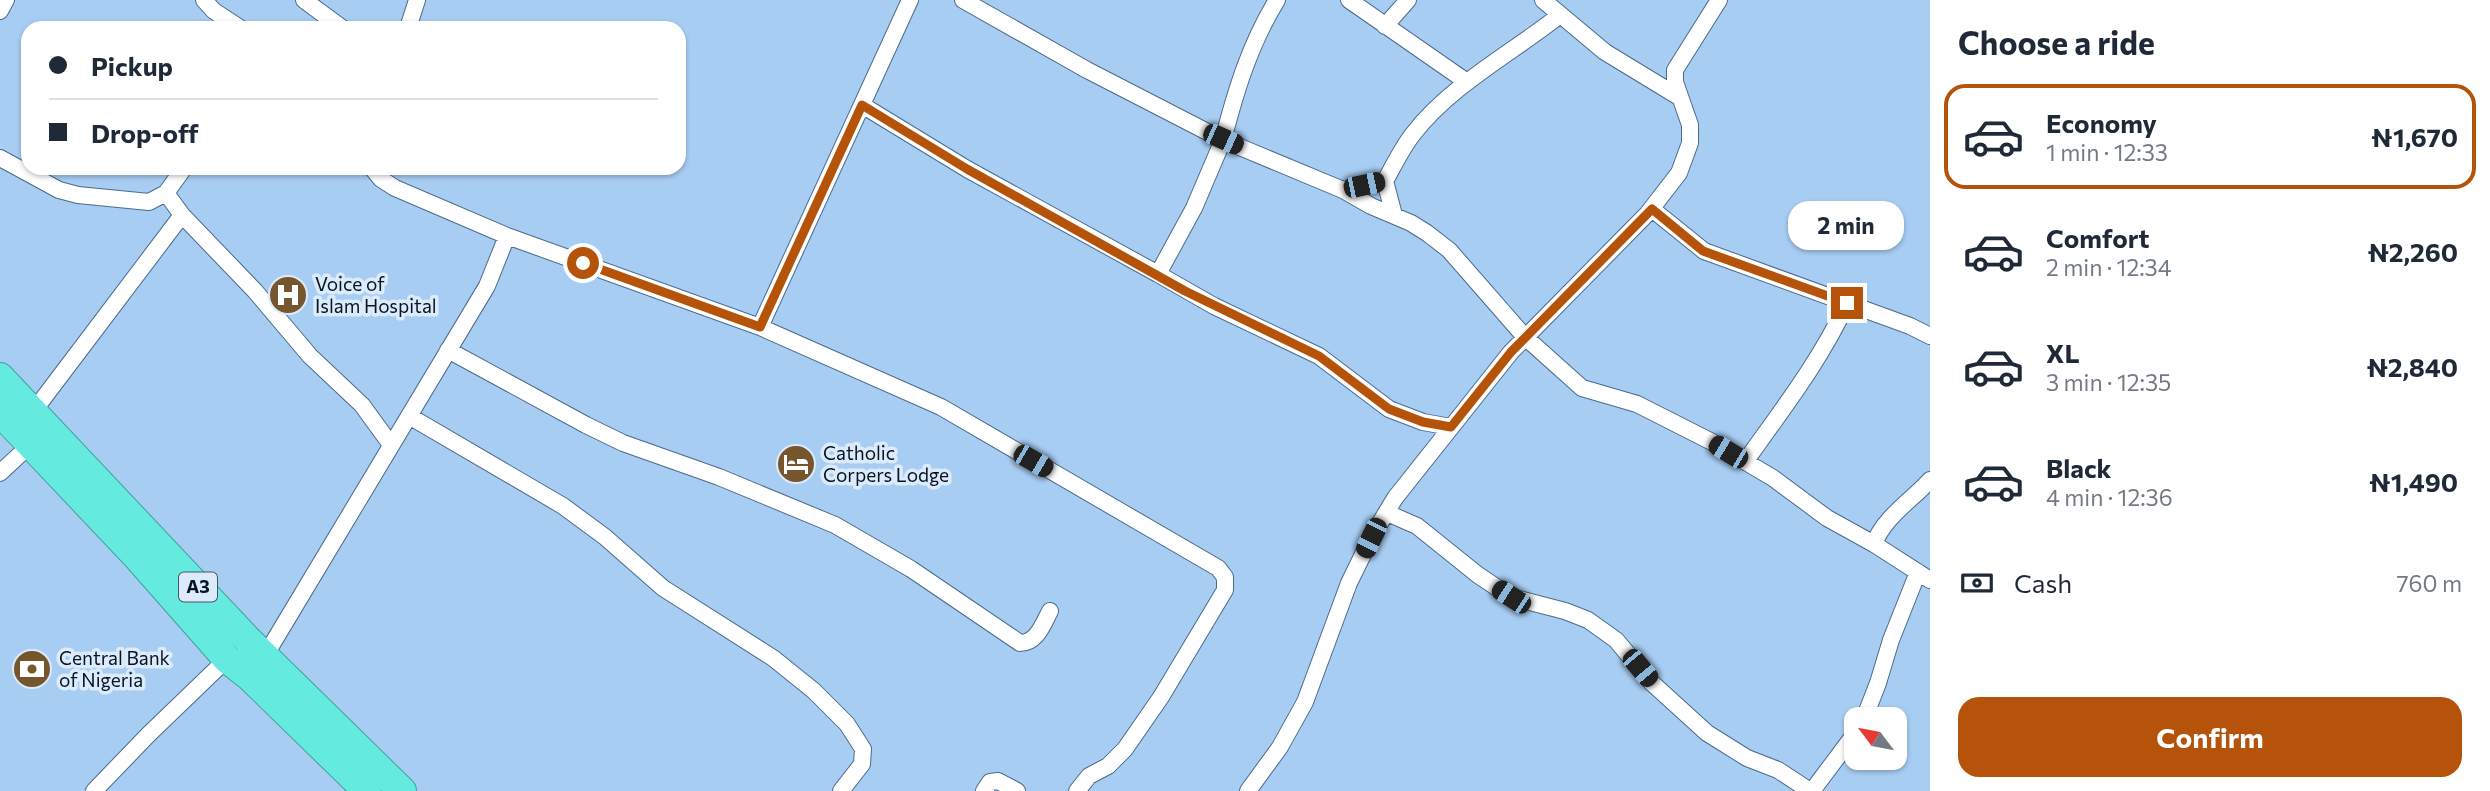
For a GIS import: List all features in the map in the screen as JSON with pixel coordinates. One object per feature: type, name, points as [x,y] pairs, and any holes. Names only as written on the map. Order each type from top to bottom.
[{"type":"highway","name":"A3","points":[[0,377],[255,658],[367,791]]},
{"type":"highway","name":"A3","points":[[0,412],[139,559],[227,659],[255,658],[402,791]]},
{"type":"street","points":[[0,11],[6,0]]},
{"type":"street","points":[[204,0],[229,21]]},
{"type":"street","points":[[304,0],[332,21]]},
{"type":"street","points":[[410,21],[417,0]]},
{"type":"street","points":[[760,327],[910,0]]},
{"type":"street","points":[[963,0],[1087,70],[1223,139],[1343,190],[1427,233],[1449,250],[1525,337],[1582,388],[1637,404],[1712,442],[1773,478],[1827,518],[1924,576],[1891,640],[1869,707]]},
{"type":"street","points":[[1157,274],[1194,208],[1223,139],[1248,57],[1258,32],[1277,0]]},
{"type":"street","points":[[1349,0],[1467,82]]},
{"type":"street","points":[[1385,26],[1408,0]]},
{"type":"street","points":[[1543,0],[1605,52],[1679,97]]},
{"type":"street","points":[[1248,791],[1280,747],[1305,702],[1349,583],[1371,538],[1387,513],[1451,427],[1525,337],[1652,209],[1679,173],[1690,144],[1690,125],[1679,97],[1675,70],[1719,0]]},
{"type":"street","points":[[1394,215],[1385,181],[1414,132],[1467,82],[1526,43],[1560,15]]},
{"type":"street","points":[[862,105],[967,169],[1214,306],[1319,356],[1389,409],[1423,422],[1451,427]]},
{"type":"street","points":[[0,158],[21,169]]},
{"type":"street","points":[[31,175],[59,190],[78,195],[149,202],[166,193],[179,175]]},
{"type":"street","points":[[378,175],[395,188],[507,236],[760,327],[941,407],[1218,568],[1225,577],[1225,590],[1161,697],[1125,749],[1108,766],[1089,776],[1077,791]]},
{"type":"street","points":[[1343,190],[1385,181]]},
{"type":"street","points":[[166,193],[182,215],[255,291],[310,356],[362,405],[391,445]]},
{"type":"street","points":[[1652,209],[1703,251],[1930,335]]},
{"type":"street","points":[[33,412],[182,215]]},
{"type":"street","points":[[255,658],[449,350],[487,286],[507,236]]},
{"type":"street","points":[[1745,462],[1804,379],[1836,327],[1847,303]]},
{"type":"street","points":[[449,350],[623,443],[719,477],[835,525],[911,569],[1020,643],[1030,642],[1036,636],[1050,611]]},
{"type":"street","points":[[409,416],[562,506],[614,544],[663,588],[773,658],[814,691],[847,724],[863,749],[862,764],[841,791]]},
{"type":"street","points":[[0,473],[30,444]]},
{"type":"street","points":[[1874,544],[1877,534],[1896,512],[1930,480]]},
{"type":"street","points":[[1387,513],[1417,526],[1478,575],[1511,597],[1553,607],[1588,620],[1616,640],[1652,683],[1707,733],[1747,758],[1778,770],[1811,791],[1844,748]]},
{"type":"street","points":[[94,791],[227,659]]},
{"type":"street","points":[[984,791],[990,782],[998,781],[1017,791]]},
{"type":"place","name":"Voice of Islam Hospital","points":[[288,295]]},
{"type":"place","name":"Catholic Corpers Lodge","points":[[796,464]]},
{"type":"place","name":"Central Bank of Nigeria","points":[[32,669]]},
{"type":"route","points":[[583,263],[760,327],[862,105],[967,169],[1185,291],[1319,356],[1389,409],[1423,422],[1451,427],[1511,352],[1652,209],[1703,251],[1847,303]]}]
